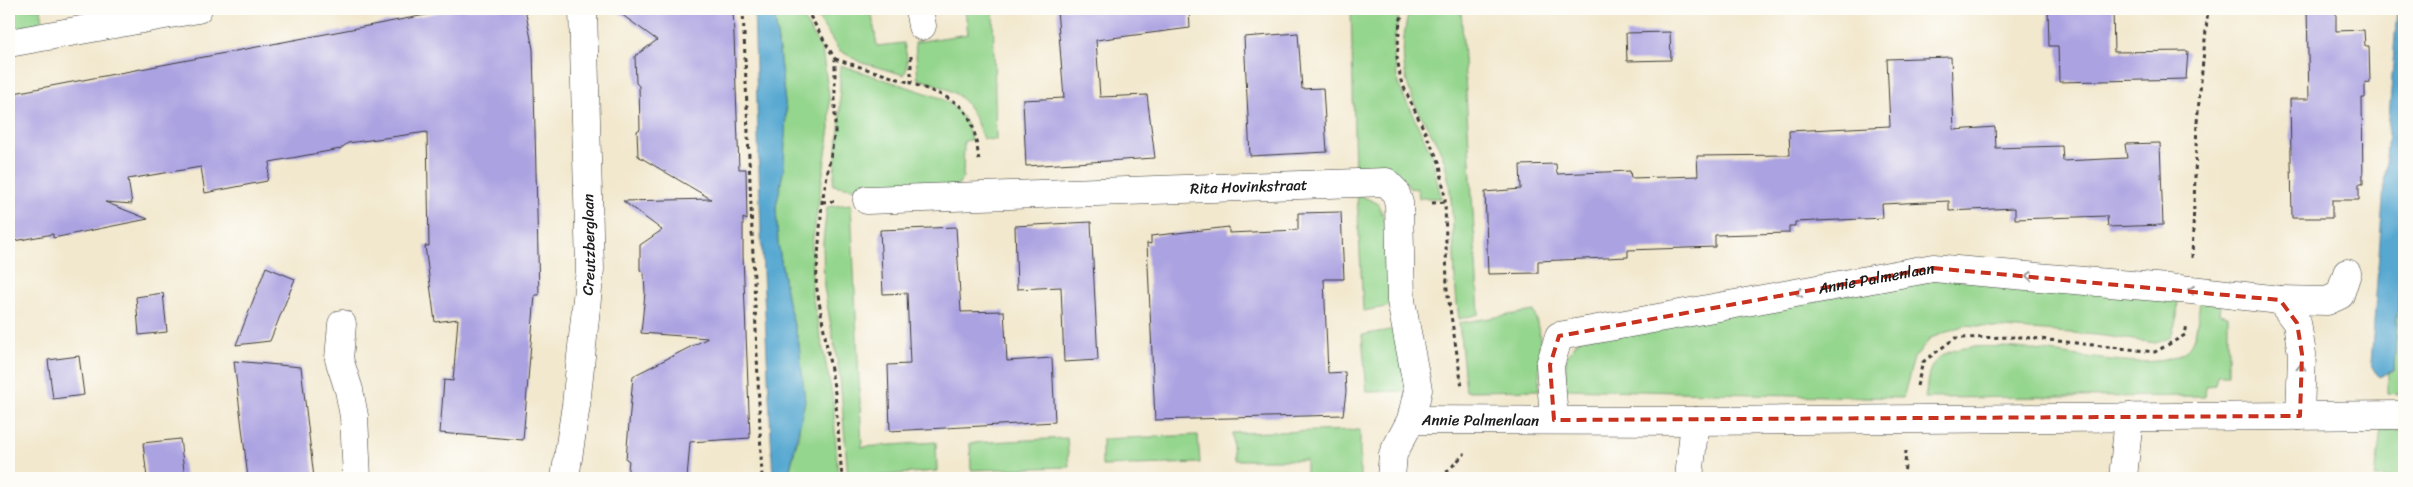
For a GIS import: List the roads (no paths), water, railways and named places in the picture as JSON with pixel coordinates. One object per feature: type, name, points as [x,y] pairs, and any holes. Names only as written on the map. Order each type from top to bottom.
[{"type":"street","points":[[9,43],[198,9]]},
{"type":"street","name":"Creutzberglaan","points":[[565,478],[576,405],[590,269],[583,9]]},
{"type":"street","name":"Rita Hovinkstraat","points":[[868,200],[1386,182],[1395,191],[1399,203],[1401,301],[1418,390],[1411,420]]},
{"type":"street","name":"Annie Palmenlaan","points":[[1554,420],[1550,365],[1559,336],[1933,268],[2191,290],[2280,300],[2327,301],[2340,294],[2347,273]]},
{"type":"street","points":[[2280,300],[2297,323],[2302,354],[2300,416]]},
{"type":"street","points":[[342,324],[338,359],[349,390],[354,416],[357,478]]},
{"type":"street","name":"Annie Palmenlaan","points":[[1391,478],[1393,454],[1411,420],[1468,422],[1554,420],[1695,421],[2404,415]]},
{"type":"street","points":[[2123,478],[2129,417]]},
{"type":"street","points":[[1689,478],[1695,421]]},
{"type":"water","points":[[754,9],[774,9],[786,111],[784,167],[776,207],[778,243],[788,302],[799,344],[805,401],[788,478],[773,478],[761,232]]},
{"type":"water","points":[[2397,9],[2404,9],[2404,201],[2394,370],[2379,377],[2371,363]]}]
